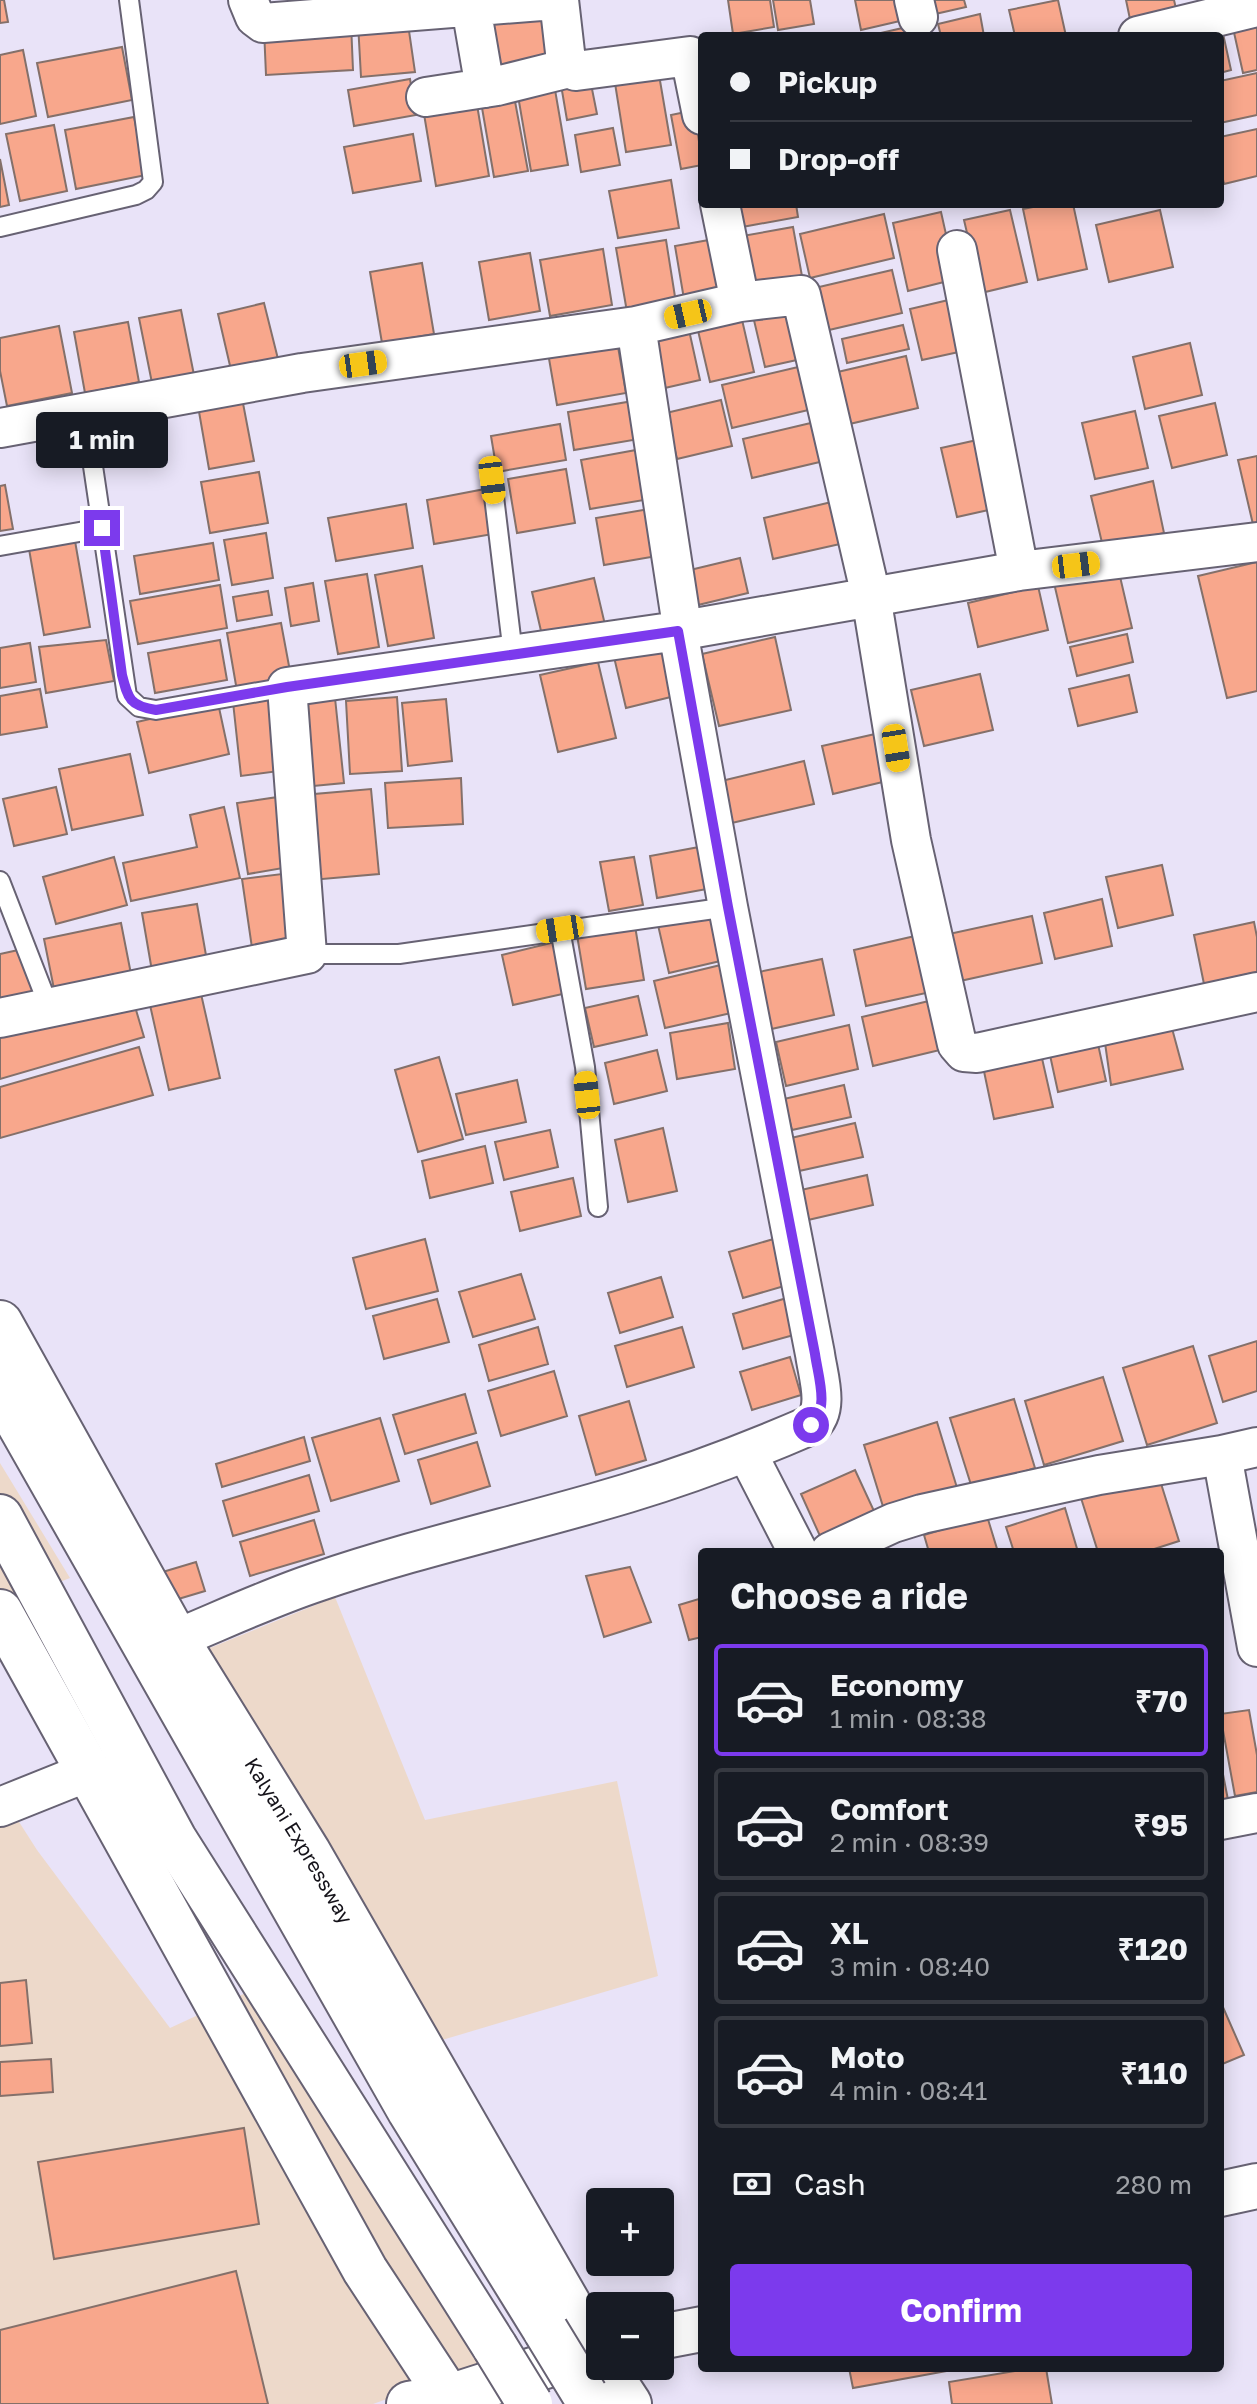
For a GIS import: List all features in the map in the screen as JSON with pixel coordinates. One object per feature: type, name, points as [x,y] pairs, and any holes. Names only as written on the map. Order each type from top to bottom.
[{"type":"main road","name":"Kalyani Expressway","points":[[0,1323],[176,1639],[308,1852],[586,2352]]},
{"type":"main road","points":[[0,1390],[410,2111],[546,2331],[586,2362]]},
{"type":"main road","points":[[0,1517],[174,1839],[530,2404]]},
{"type":"main road","points":[[0,1612],[365,2270],[427,2402],[586,2372]]},
{"type":"main road","points":[[1224,2193],[1257,2186]]},
{"type":"main road","points":[[674,2334],[698,2330]]},
{"type":"main road","name":"Kalyani Expressway","points":[[606,2380],[629,2404]]},
{"type":"street","points":[[248,0],[255,17],[263,23],[556,0],[569,68]]},
{"type":"street","points":[[471,7],[485,88]]},
{"type":"street","points":[[1147,32],[1193,11],[1257,7]]},
{"type":"street","points":[[426,97],[485,88],[569,68],[576,71],[696,55],[698,75]]},
{"type":"street","points":[[721,208],[740,302]]},
{"type":"street","points":[[957,250],[1019,571]]},
{"type":"street","points":[[0,428],[302,373],[636,326],[740,302],[801,295],[871,596],[911,840],[953,1032],[964,1052],[977,1053],[1257,992]]},
{"type":"street","points":[[176,1639],[316,1582],[508,1524],[626,1493],[747,1453],[819,1419],[822,1408],[815,1354],[678,631],[682,626],[636,326]]},
{"type":"street","points":[[0,1018],[307,954],[287,687],[678,631],[1019,571],[1257,542]]},
{"type":"street","points":[[839,1548],[893,1523],[922,1514],[1099,1475],[1240,1451],[1257,1647]]},
{"type":"street","points":[[747,1453],[796,1548]]},
{"type":"street","points":[[0,1807],[90,1771]]},
{"type":"street","points":[[1224,1819],[1257,1813]]},
{"type":"lane","points":[[0,227],[136,195],[153,182],[129,0]]},
{"type":"lane","points":[[85,412],[127,696],[139,707],[156,710],[287,687]]},
{"type":"lane","points":[[492,480],[513,654]]},
{"type":"lane","points":[[0,546],[102,528]]},
{"type":"lane","points":[[0,881],[49,1007]]},
{"type":"lane","points":[[307,954],[399,954],[728,907]]},
{"type":"lane","points":[[560,929],[585,1067],[598,1207]]},
{"type":"shaded area","points":[[0,1463],[70,1578],[0,1605]]},
{"type":"shaded area","points":[[335,1597],[425,1820],[617,1781],[658,1976],[378,2059],[158,1669]]},
{"type":"shaded area","points":[[14,1814],[37,1850],[170,2028],[278,1978],[497,2360],[373,2404],[0,2404],[0,1819]]},
{"type":"building","points":[[0,0],[4,0],[8,22],[0,23]]},
{"type":"building","points":[[728,0],[770,0],[774,27],[733,32]]},
{"type":"building","points":[[773,0],[810,0],[814,24],[778,30]]},
{"type":"building","points":[[855,0],[909,0],[913,18],[861,30]]},
{"type":"building","points":[[918,0],[964,0],[966,7],[922,17]]},
{"type":"building","points":[[1058,0],[1065,32],[1014,32],[1009,10]]},
{"type":"building","points":[[1126,0],[1174,0],[1177,13],[1131,24]]},
{"type":"building","points":[[552,3],[558,60],[492,67],[486,11]]},
{"type":"building","points":[[1257,12],[1257,70],[1243,73],[1231,19]]},
{"type":"building","points":[[980,14],[983,32],[940,32],[938,24]]},
{"type":"building","points":[[1220,20],[1223,32],[1195,32]]},
{"type":"building","points":[[351,23],[353,70],[266,75],[264,29]]},
{"type":"building","points":[[358,23],[408,24],[415,72],[361,77]]},
{"type":"building","points":[[924,23],[926,32],[885,32]]},
{"type":"building","points":[[1224,38],[1231,70],[1224,72]]},
{"type":"building","points":[[122,47],[132,100],[48,117],[37,63]]},
{"type":"building","points":[[23,50],[36,116],[0,124],[0,55]]},
{"type":"building","points":[[658,69],[671,145],[626,152],[614,77]]},
{"type":"building","points":[[1257,73],[1257,115],[1224,122],[1224,80]]},
{"type":"building","points":[[589,74],[597,114],[567,120],[560,79]]},
{"type":"building","points":[[410,79],[416,115],[354,126],[348,90]]},
{"type":"building","points":[[554,84],[568,165],[531,171],[517,90]]},
{"type":"building","points":[[475,93],[489,176],[436,186],[422,102]]},
{"type":"building","points":[[514,96],[528,171],[494,177],[481,102]]},
{"type":"building","points":[[695,110],[698,166],[681,169],[671,115]]},
{"type":"building","points":[[134,117],[146,175],[76,189],[65,130]]},
{"type":"building","points":[[54,125],[67,191],[20,201],[6,134]]},
{"type":"building","points":[[613,128],[620,165],[581,172],[575,135]]},
{"type":"building","points":[[1257,129],[1257,176],[1224,184],[1224,136]]},
{"type":"building","points":[[413,134],[421,181],[353,193],[344,147]]},
{"type":"building","points":[[0,159],[9,205],[0,207]]},
{"type":"building","points":[[671,180],[679,228],[618,238],[609,191]]},
{"type":"building","points":[[739,208],[797,208],[798,217],[742,227]]},
{"type":"building","points":[[1074,208],[1087,269],[1038,280],[1023,209]]},
{"type":"building","points":[[1010,210],[1027,282],[981,293],[964,220]]},
{"type":"building","points":[[1160,210],[1173,267],[1109,282],[1096,225]]},
{"type":"building","points":[[941,212],[956,279],[908,291],[893,223]]},
{"type":"building","points":[[884,214],[894,258],[810,278],[800,234]]},
{"type":"building","points":[[793,227],[804,287],[742,298],[731,238]]},
{"type":"building","points":[[720,238],[731,297],[685,305],[675,246]]},
{"type":"building","points":[[666,240],[676,303],[627,312],[616,248]]},
{"type":"building","points":[[603,249],[612,305],[550,316],[540,260]]},
{"type":"building","points":[[530,253],[540,311],[489,320],[479,262]]},
{"type":"building","points":[[422,263],[434,334],[382,343],[370,272]]},
{"type":"building","points":[[892,270],[902,313],[829,330],[819,287]]},
{"type":"building","points":[[957,298],[968,350],[922,360],[910,309]]},
{"type":"building","points":[[264,303],[278,359],[231,370],[218,314]]},
{"type":"building","points":[[795,306],[806,358],[765,367],[753,316]]},
{"type":"building","points":[[181,310],[195,380],[153,388],[139,318]]},
{"type":"building","points":[[740,311],[754,372],[710,382],[696,322]]},
{"type":"building","points":[[687,321],[700,380],[656,390],[642,332]]},
{"type":"building","points":[[128,322],[139,382],[85,393],[74,332]]},
{"type":"building","points":[[903,325],[909,349],[847,363],[842,339]]},
{"type":"building","points":[[59,326],[72,393],[7,406],[0,371],[0,338]]},
{"type":"building","points":[[616,335],[626,393],[557,405],[547,347]]},
{"type":"building","points":[[1190,343],[1202,395],[1145,409],[1133,357]]},
{"type":"building","points":[[906,356],[918,408],[841,426],[829,374]]},
{"type":"building","points":[[811,364],[821,407],[732,428],[722,385]]},
{"type":"building","points":[[242,398],[254,461],[209,469],[198,406]]},
{"type":"building","points":[[721,400],[732,446],[677,459],[666,413]]},
{"type":"building","points":[[633,401],[639,439],[574,450],[568,412]]},
{"type":"building","points":[[1215,403],[1227,455],[1172,468],[1159,416]]},
{"type":"building","points":[[1135,411],[1148,468],[1095,479],[1082,423]]},
{"type":"building","points":[[815,422],[824,461],[752,478],[743,439]]},
{"type":"building","points":[[560,424],[566,460],[497,472],[491,436]]},
{"type":"building","points":[[986,438],[1002,507],[957,517],[941,448]]},
{"type":"building","points":[[647,448],[656,498],[590,509],[581,460]]},
{"type":"building","points":[[1257,456],[1257,532],[1255,533],[1238,460]]},
{"type":"building","points":[[566,469],[575,523],[517,533],[508,479]]},
{"type":"building","points":[[259,472],[268,523],[210,533],[201,482]]},
{"type":"building","points":[[1153,481],[1164,533],[1103,547],[1091,496]]},
{"type":"building","points":[[5,485],[13,529],[0,531],[0,486]]},
{"type":"building","points":[[485,489],[493,534],[434,544],[427,500]]},
{"type":"building","points":[[840,500],[849,542],[773,559],[764,518]]},
{"type":"building","points":[[406,504],[413,548],[336,561],[328,518]]},
{"type":"building","points":[[655,508],[663,555],[604,565],[596,518]]},
{"type":"building","points":[[266,533],[273,578],[232,585],[224,540]]},
{"type":"building","points":[[75,541],[90,627],[44,635],[29,549]]},
{"type":"building","points":[[213,543],[219,580],[140,594],[134,556]]},
{"type":"building","points":[[740,558],[748,593],[698,605],[690,570]]},
{"type":"building","points":[[1257,562],[1257,691],[1227,698],[1198,576]]},
{"type":"building","points":[[422,566],[434,638],[388,646],[375,575]]},
{"type":"building","points":[[1118,568],[1132,628],[1068,643],[1054,583]]},
{"type":"building","points":[[367,574],[379,647],[338,654],[325,581]]},
{"type":"building","points":[[594,578],[606,629],[544,644],[532,592]]},
{"type":"building","points":[[313,583],[319,621],[291,626],[285,588]]},
{"type":"building","points":[[220,585],[227,628],[138,644],[130,601]]},
{"type":"building","points":[[1038,586],[1048,630],[978,647],[968,603]]},
{"type":"building","points":[[268,591],[272,615],[237,621],[233,597]]},
{"type":"building","points":[[281,623],[292,682],[237,691],[227,633]]},
{"type":"building","points":[[1127,634],[1133,662],[1077,676],[1070,647]]},
{"type":"building","points":[[775,637],[791,710],[719,726],[702,654]]},
{"type":"building","points":[[106,640],[114,681],[46,693],[39,647]]},
{"type":"building","points":[[220,640],[227,680],[155,693],[148,653]]},
{"type":"building","points":[[30,643],[36,682],[0,688],[0,648]]},
{"type":"building","points":[[667,645],[679,695],[626,708],[614,657]]},
{"type":"building","points":[[598,662],[616,738],[558,752],[540,675]]},
{"type":"building","points":[[980,674],[993,730],[924,746],[911,690]]},
{"type":"building","points":[[1129,675],[1137,712],[1078,726],[1069,689]]},
{"type":"building","points":[[40,689],[47,727],[0,735],[0,696]]},
{"type":"building","points":[[279,697],[287,770],[241,776],[233,702]]},
{"type":"building","points":[[397,697],[402,771],[350,774],[346,701]]},
{"type":"building","points":[[335,698],[344,783],[303,787],[294,702]]},
{"type":"building","points":[[446,699],[452,761],[408,766],[402,703]]},
{"type":"building","points":[[218,703],[229,754],[149,773],[137,722]]},
{"type":"building","points":[[884,732],[895,779],[833,794],[822,746]]},
{"type":"building","points":[[130,754],[143,815],[72,830],[59,769]]},
{"type":"building","points":[[804,761],[814,804],[723,825],[713,783]]},
{"type":"building","points":[[461,778],[463,824],[388,828],[385,783]]},
{"type":"building","points":[[56,787],[67,834],[14,846],[3,799]]},
{"type":"building","points":[[371,789],[379,874],[311,880],[303,795]]},
{"type":"building","points":[[278,797],[289,867],[248,874],[237,803]]},
{"type":"building","points":[[224,807],[240,878],[131,901],[123,863],[197,847],[190,815]]},
{"type":"building","points":[[710,845],[718,887],[657,898],[650,856]]},
{"type":"building","points":[[114,857],[127,905],[56,924],[43,877]]},
{"type":"building","points":[[634,857],[643,905],[609,911],[600,862]]},
{"type":"building","points":[[1162,865],[1173,915],[1118,928],[1106,877]]},
{"type":"building","points":[[290,873],[299,942],[252,948],[242,879]]},
{"type":"building","points":[[1102,899],[1112,946],[1055,959],[1044,913]]},
{"type":"building","points":[[197,904],[207,961],[152,971],[142,913]]},
{"type":"building","points":[[718,910],[729,959],[669,973],[658,925]]},
{"type":"building","points":[[1032,916],[1042,963],[960,981],[949,934]]},
{"type":"building","points":[[1254,922],[1257,972],[1204,984],[1194,935]]},
{"type":"building","points":[[121,923],[131,974],[54,989],[44,939]]},
{"type":"building","points":[[635,926],[644,980],[586,989],[577,935]]},
{"type":"building","points":[[915,936],[926,993],[866,1006],[854,950]]},
{"type":"building","points":[[555,942],[567,993],[513,1005],[502,955]]},
{"type":"building","points":[[23,949],[40,997],[0,1008],[0,954]]},
{"type":"building","points":[[822,959],[834,1015],[767,1030],[754,973]]},
{"type":"building","points":[[729,963],[740,1011],[665,1028],[654,981]]},
{"type":"building","points":[[199,985],[220,1078],[169,1090],[148,996]]},
{"type":"building","points":[[131,993],[144,1037],[0,1079],[0,1032]]},
{"type":"building","points":[[638,996],[647,1035],[594,1047],[585,1008]]},
{"type":"building","points":[[933,1000],[944,1049],[873,1066],[862,1017]]},
{"type":"building","points":[[1170,1021],[1183,1069],[1111,1085],[1104,1036]]},
{"type":"building","points":[[728,1023],[735,1069],[677,1079],[670,1033]]},
{"type":"building","points":[[849,1025],[858,1069],[786,1086],[776,1042]]},
{"type":"building","points":[[1096,1035],[1106,1081],[1058,1092],[1048,1046]]},
{"type":"building","points":[[1039,1045],[1053,1107],[994,1119],[981,1057]]},
{"type":"building","points":[[139,1047],[153,1095],[0,1138],[0,1087]]},
{"type":"building","points":[[657,1050],[667,1091],[614,1104],[605,1063]]},
{"type":"building","points":[[439,1057],[463,1139],[418,1152],[395,1070]]},
{"type":"building","points":[[517,1080],[526,1122],[466,1135],[456,1094]]},
{"type":"building","points":[[844,1085],[851,1117],[792,1130],[784,1099]]},
{"type":"building","points":[[855,1123],[863,1157],[799,1171],[791,1138]]},
{"type":"building","points":[[663,1128],[677,1191],[628,1202],[615,1140]]},
{"type":"building","points":[[550,1130],[558,1167],[504,1180],[495,1142]]},
{"type":"building","points":[[485,1146],[493,1183],[430,1198],[422,1161]]},
{"type":"building","points":[[867,1175],[873,1205],[808,1220],[801,1190]]},
{"type":"building","points":[[573,1178],[581,1216],[520,1231],[511,1192]]},
{"type":"building","points":[[777,1238],[791,1284],[743,1298],[729,1252]]},
{"type":"building","points":[[425,1239],[438,1291],[366,1309],[353,1258]]},
{"type":"building","points":[[521,1274],[535,1319],[473,1337],[459,1292]]},
{"type":"building","points":[[661,1277],[673,1317],[620,1333],[608,1293]]},
{"type":"building","points":[[790,1297],[801,1333],[743,1349],[733,1314]]},
{"type":"building","points":[[437,1299],[449,1342],[384,1359],[373,1316]]},
{"type":"building","points":[[538,1327],[548,1364],[489,1381],[479,1345]]},
{"type":"building","points":[[682,1327],[694,1367],[627,1387],[615,1346]]},
{"type":"building","points":[[1257,1341],[1257,1391],[1223,1402],[1209,1356]]},
{"type":"building","points":[[1193,1346],[1217,1423],[1147,1445],[1123,1368]]},
{"type":"building","points":[[790,1357],[801,1395],[752,1410],[740,1372]]},
{"type":"building","points":[[554,1371],[567,1416],[501,1436],[488,1391]]},
{"type":"building","points":[[1103,1377],[1123,1441],[1044,1465],[1025,1401]]},
{"type":"building","points":[[465,1394],[476,1433],[405,1454],[393,1415]]},
{"type":"building","points":[[1014,1399],[1035,1468],[972,1488],[950,1418]]},
{"type":"building","points":[[629,1401],[646,1460],[596,1475],[579,1416]]},
{"type":"building","points":[[380,1418],[399,1481],[331,1501],[312,1438]]},
{"type":"building","points":[[937,1422],[958,1491],[885,1513],[864,1445]]},
{"type":"building","points":[[304,1437],[310,1461],[222,1487],[216,1464]]},
{"type":"building","points":[[477,1442],[490,1486],[431,1504],[418,1460]]},
{"type":"building","points":[[855,1470],[874,1511],[820,1536],[801,1494]]},
{"type":"building","points":[[1158,1474],[1179,1541],[1157,1548],[1097,1548],[1081,1498]]},
{"type":"building","points":[[309,1475],[319,1511],[233,1536],[223,1501]]},
{"type":"building","points":[[1065,1508],[1077,1548],[1013,1548],[1006,1527]]},
{"type":"building","points":[[987,1516],[997,1548],[928,1548],[924,1535]]},
{"type":"building","points":[[314,1520],[324,1554],[250,1576],[240,1542]]},
{"type":"building","points":[[196,1562],[205,1591],[165,1603],[156,1574]]},
{"type":"building","points":[[630,1567],[651,1622],[604,1637],[586,1576]]},
{"type":"building","points":[[698,1599],[698,1638],[689,1640],[679,1605]]},
{"type":"building","points":[[1249,1710],[1257,1755],[1257,1792],[1235,1796],[1224,1736],[1224,1713]]},
{"type":"building","points":[[1224,1779],[1229,1805],[1224,1806]]},
{"type":"building","points":[[26,1980],[32,2043],[0,2046],[0,1983]]},
{"type":"building","points":[[1224,2010],[1244,2055],[1224,2063]]},
{"type":"building","points":[[51,2059],[53,2092],[0,2096],[0,2062]]},
{"type":"building","points":[[244,2128],[259,2224],[54,2259],[38,2162]]},
{"type":"building","points":[[236,2271],[268,2404],[0,2404],[0,2330]]},
{"type":"building","points":[[850,2372],[941,2372],[853,2388]]},
{"type":"building","points":[[1009,2372],[1047,2372],[1052,2404],[952,2404],[949,2382]]},
{"type":"route","points":[[102,528],[122,675],[127,696],[139,707],[156,710],[444,663],[678,631],[815,1354],[822,1408],[819,1419],[811,1425]]}]
